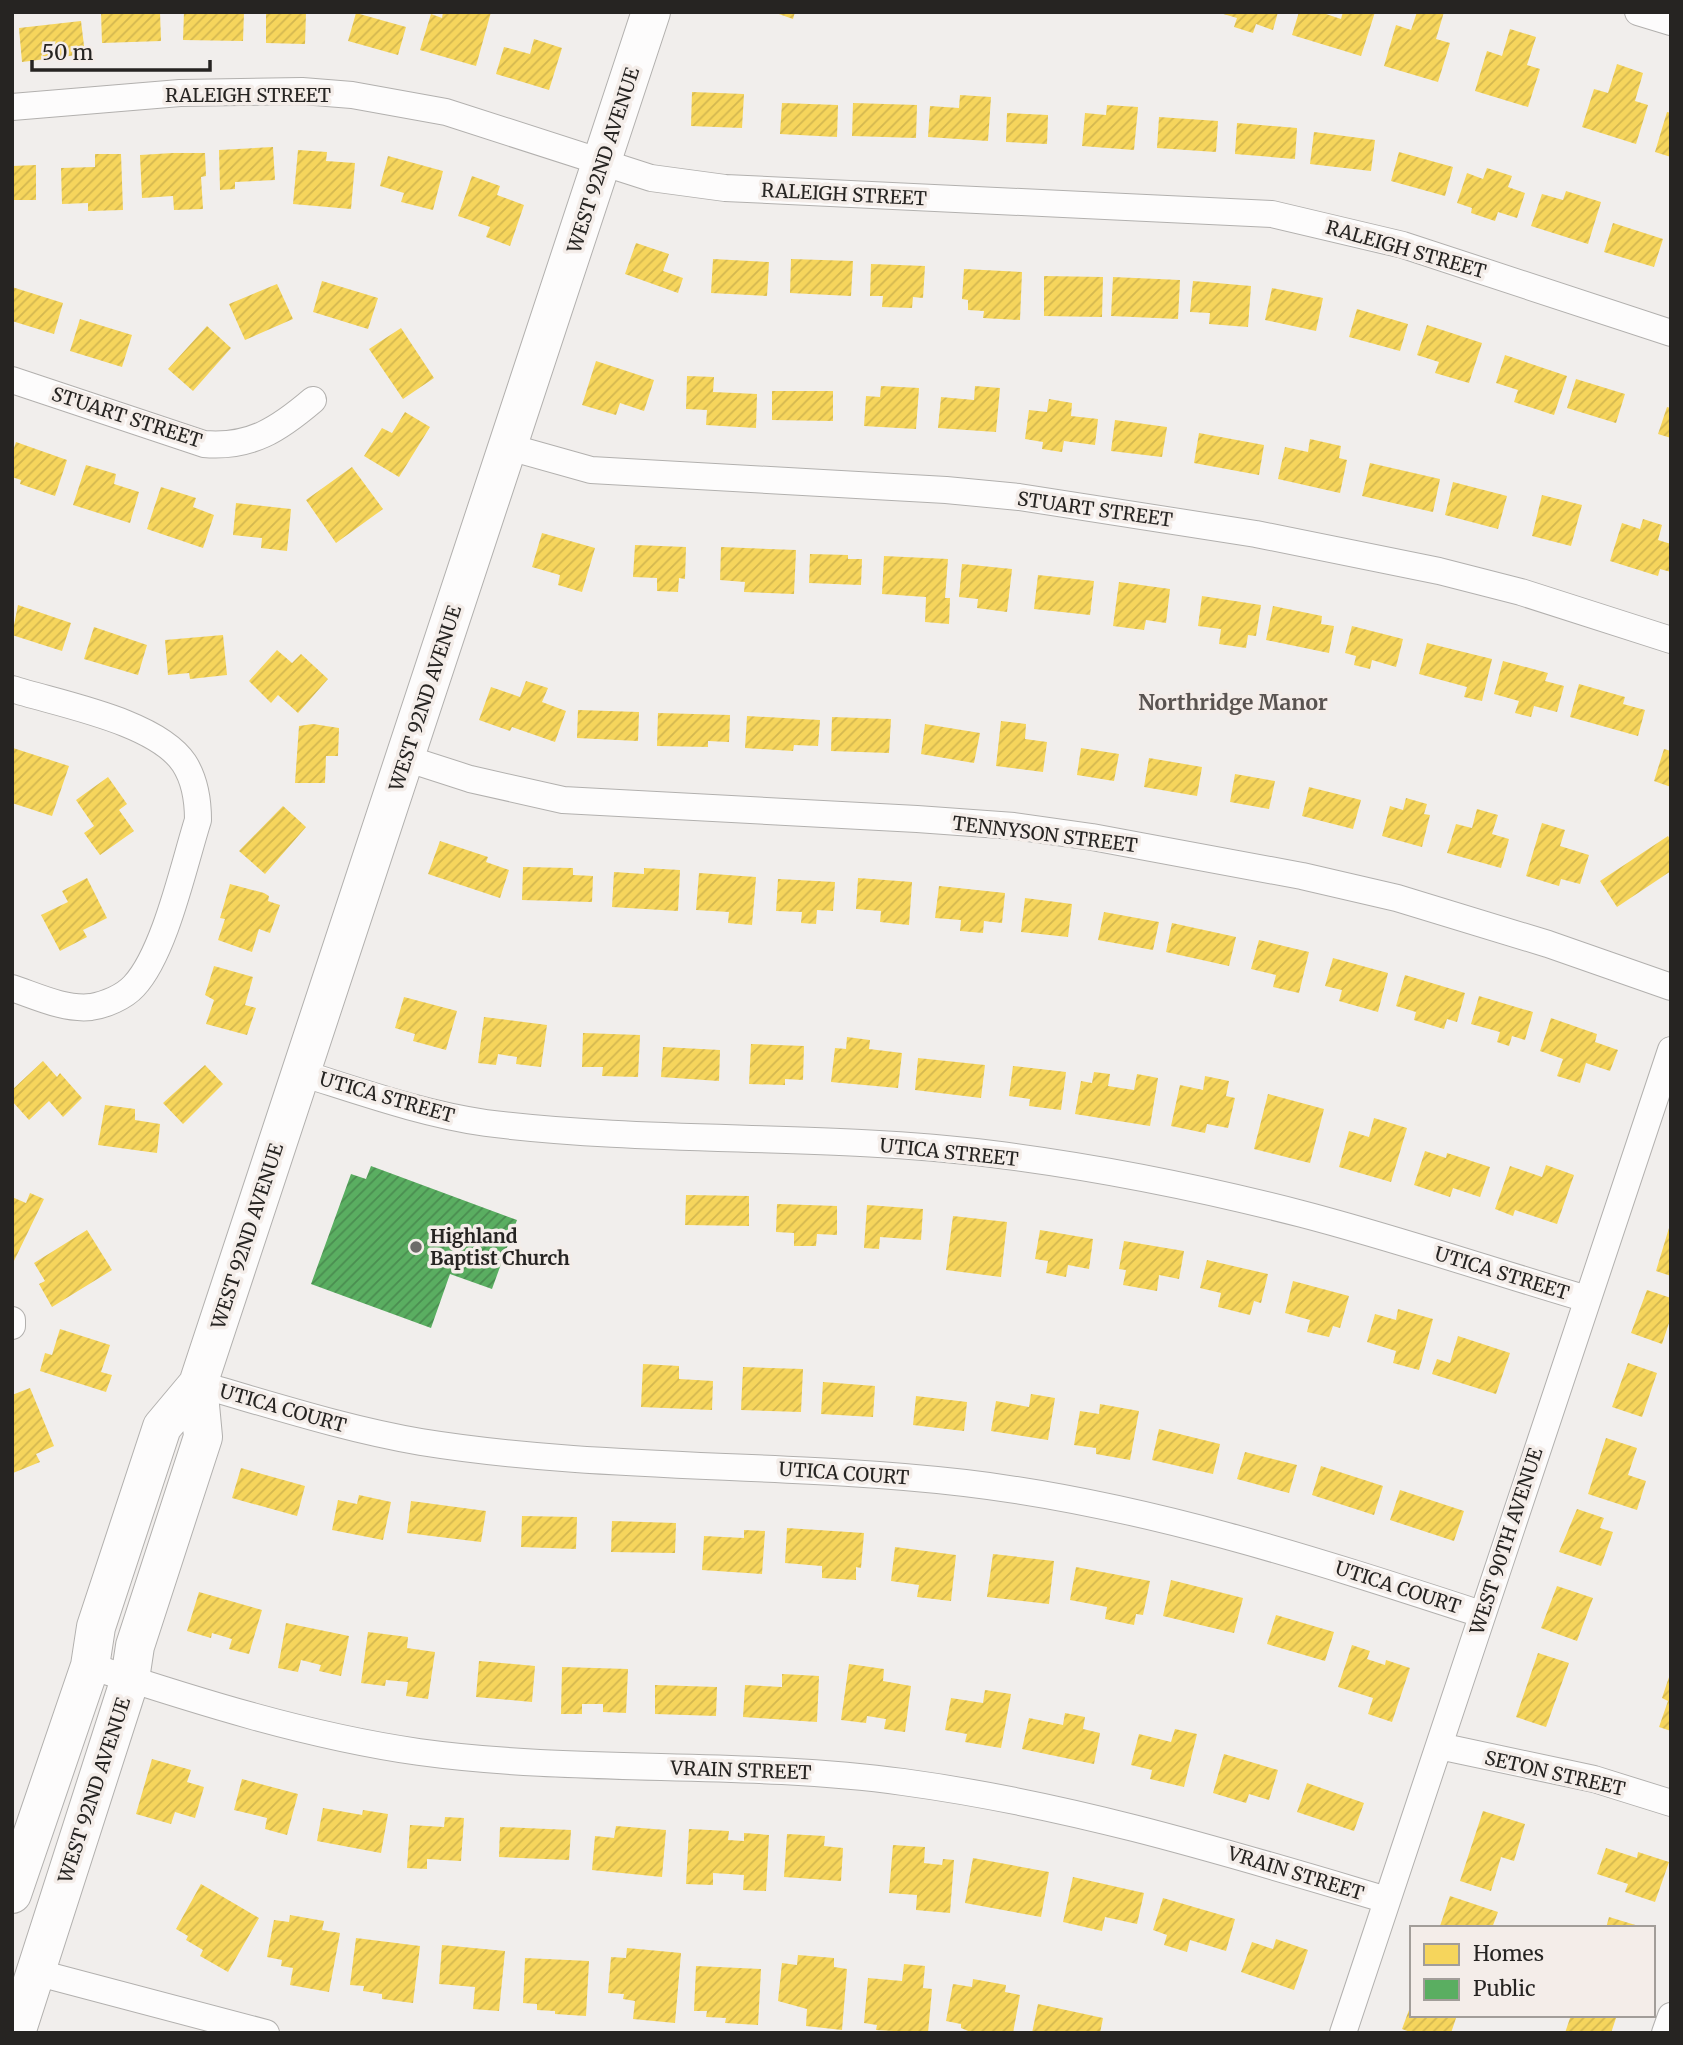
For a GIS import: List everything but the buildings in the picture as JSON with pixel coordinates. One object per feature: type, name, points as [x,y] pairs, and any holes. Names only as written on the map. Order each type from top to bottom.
[{"type":"main road","name":"WEST 92ND AVENUE","points":[[12,1894],[90,1666],[96,1628],[162,1427],[198,1384],[651,12]]},
{"type":"main road","name":"WEST 92ND AVENUE","points":[[16,2033],[131,1679],[135,1646],[203,1437],[198,1384]]},
{"type":"street","points":[[1639,12],[1671,22]]},
{"type":"street","name":"RALEIGH STREET","points":[[12,107],[180,93],[302,91],[340,94],[398,101],[446,112],[650,178],[748,190],[1272,214],[1403,245],[1671,333]]},
{"type":"street","name":"STUART STREET","points":[[12,380],[204,444],[225,446],[262,437],[285,424],[313,400]]},
{"type":"street","name":"STUART STREET","points":[[509,447],[591,470],[946,490],[1019,498],[1256,534],[1521,592],[1671,640]]},
{"type":"street","points":[[12,689],[123,724],[160,740],[182,760],[195,789],[198,820],[150,963],[134,986],[119,996],[89,1007],[55,1003],[12,988]]},
{"type":"street","name":"TENNYSON STREET","points":[[405,758],[470,779],[563,800],[917,819],[1014,826],[1092,837],[1302,876],[1397,898],[1548,944],[1671,987]]},
{"type":"street","name":"WEST 90TH AVENUE","points":[[1343,2033],[1671,1050]]},
{"type":"street","name":"UTICA STREET","points":[[301,1073],[440,1114],[484,1122],[545,1128],[889,1145],[990,1154],[1083,1167],[1302,1214],[1587,1299]]},
{"type":"street","points":[[12,1320],[12,1326]]},
{"type":"street","name":"UTICA COURT","points":[[198,1384],[362,1430],[450,1446],[553,1457],[895,1475],[1030,1493],[1222,1532],[1481,1614]]},
{"type":"street","name":"VRAIN STREET","points":[[90,1666],[197,1700],[340,1737],[418,1752],[496,1760],[828,1773],[1051,1805],[1196,1843],[1387,1900]]},
{"type":"street","name":"SETON STREET","points":[[1438,1746],[1594,1779],[1671,1802]]},
{"type":"street","points":[[35,1972],[266,2033]]},
{"type":"street","points":[[1665,2033],[1671,2016]]},
{"type":"place","name":"Highland Baptist Church","points":[[416,1247]]},
{"type":"district","name":"Northridge Manor","points":[[1233,702]]}]
